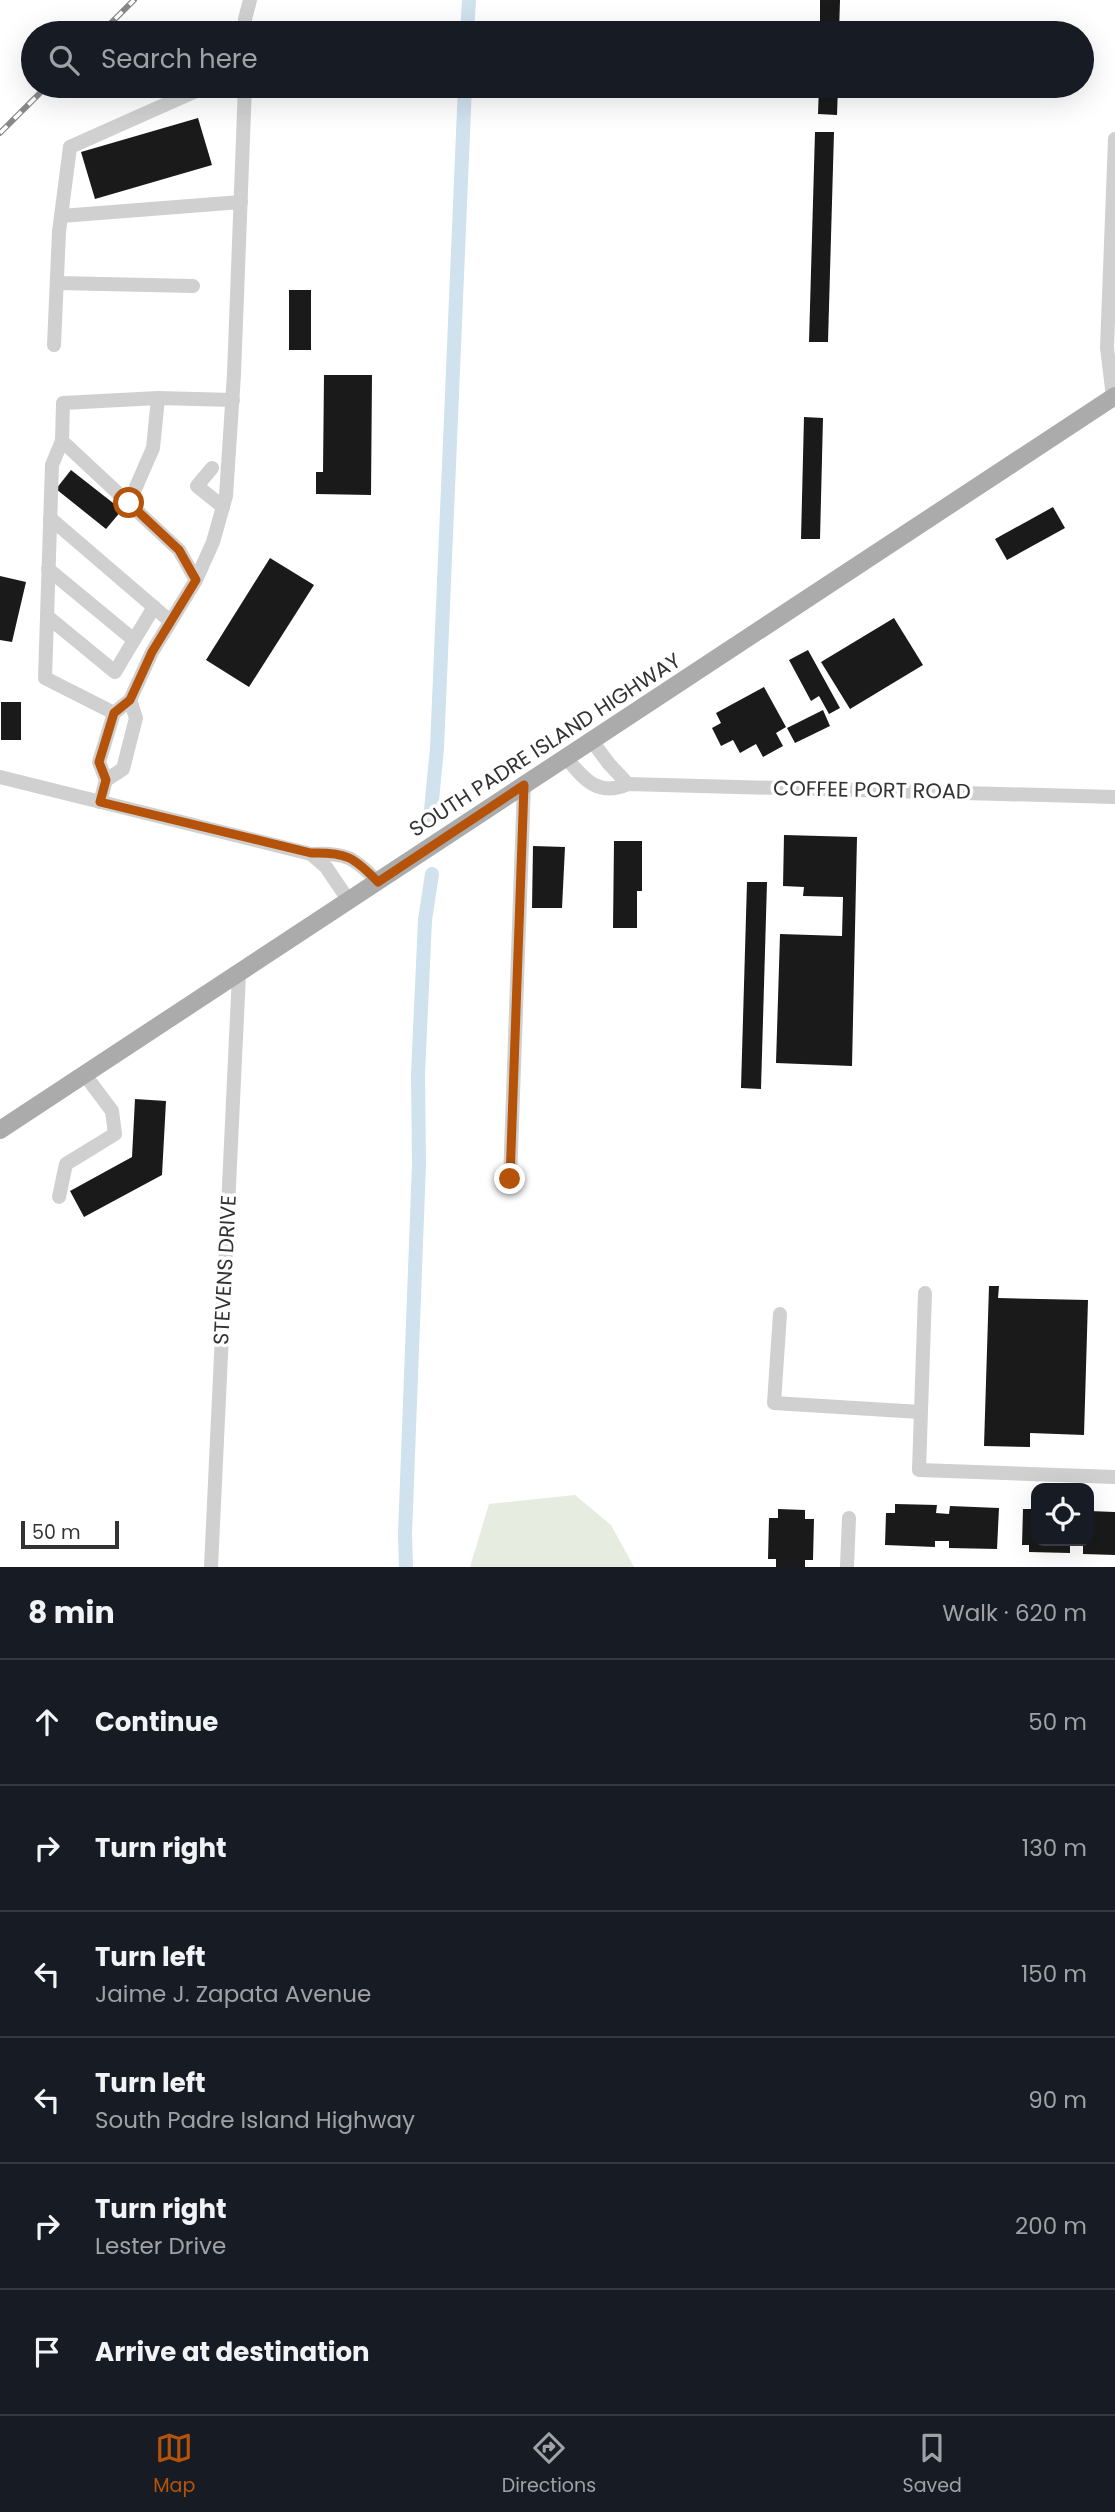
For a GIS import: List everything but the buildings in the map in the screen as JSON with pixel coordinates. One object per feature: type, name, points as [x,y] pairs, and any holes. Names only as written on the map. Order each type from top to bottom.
[{"type":"main road","name":"SOUTH PADRE ISLAND HIGHWAY","points":[[0,1130],[1114,397]]},
{"type":"street","points":[[245,21],[250,0]]},
{"type":"street","points":[[54,345],[61,216],[70,147],[180,98]]},
{"type":"street","points":[[100,802],[106,780],[99,762],[114,713],[130,700],[152,652],[196,580],[213,542],[226,496],[233,400],[245,98]]},
{"type":"street","points":[[1114,397],[1107,348],[1115,139]]},
{"type":"street","points":[[61,216],[241,202]]},
{"type":"street","points":[[57,283],[193,286]]},
{"type":"street","points":[[114,713],[45,678],[52,465],[62,441],[63,403],[158,398],[233,400]]},
{"type":"street","points":[[129,503],[153,448],[158,398]]},
{"type":"street","points":[[62,441],[179,550],[196,580]]},
{"type":"street","points":[[212,468],[197,486],[223,507]]},
{"type":"street","points":[[50,518],[170,621]]},
{"type":"street","points":[[48,569],[134,640]]},
{"type":"street","points":[[48,617],[115,673],[154,607]]},
{"type":"street","points":[[106,780],[123,769],[136,718],[130,700]]},
{"type":"street","points":[[593,741],[609,764],[628,784]]},
{"type":"street","name":"COFFEE PORT ROAD","points":[[566,758],[585,780],[597,787],[614,790],[628,784],[1115,797]]},
{"type":"street","points":[[0,777],[311,853],[333,853],[358,861],[378,882]]},
{"type":"street","points":[[510,1179],[524,785]]},
{"type":"street","points":[[311,853],[326,867],[349,901]]},
{"type":"street","name":"STEVENS DRIVE","points":[[211,1567],[239,974]]},
{"type":"street","points":[[59,1197],[66,1164],[115,1134],[112,1111],[85,1075]]},
{"type":"street","points":[[925,1293],[919,1470],[1115,1477]]},
{"type":"street","points":[[780,1314],[774,1403],[920,1412]]},
{"type":"street","points":[[847,1567],[849,1518]]},
{"type":"shaded area","points":[[575,1495],[611,1525],[634,1567],[470,1567],[489,1504]]},
{"type":"waterway","points":[[468,21],[469,0]]},
{"type":"waterway","points":[[430,821],[437,748],[464,98]]},
{"type":"waterway","points":[[406,1567],[419,1164],[418,1074],[425,920],[432,874]]},
{"type":"railway","points":[[113,21],[134,0]]},
{"type":"railway","points":[[0,133],[35,98]]},
{"type":"route","points":[[129,503],[179,550],[196,580],[152,652],[130,700],[114,713],[99,762],[106,780],[100,802],[311,853],[333,853],[358,861],[378,882],[524,785],[510,1179]]}]
